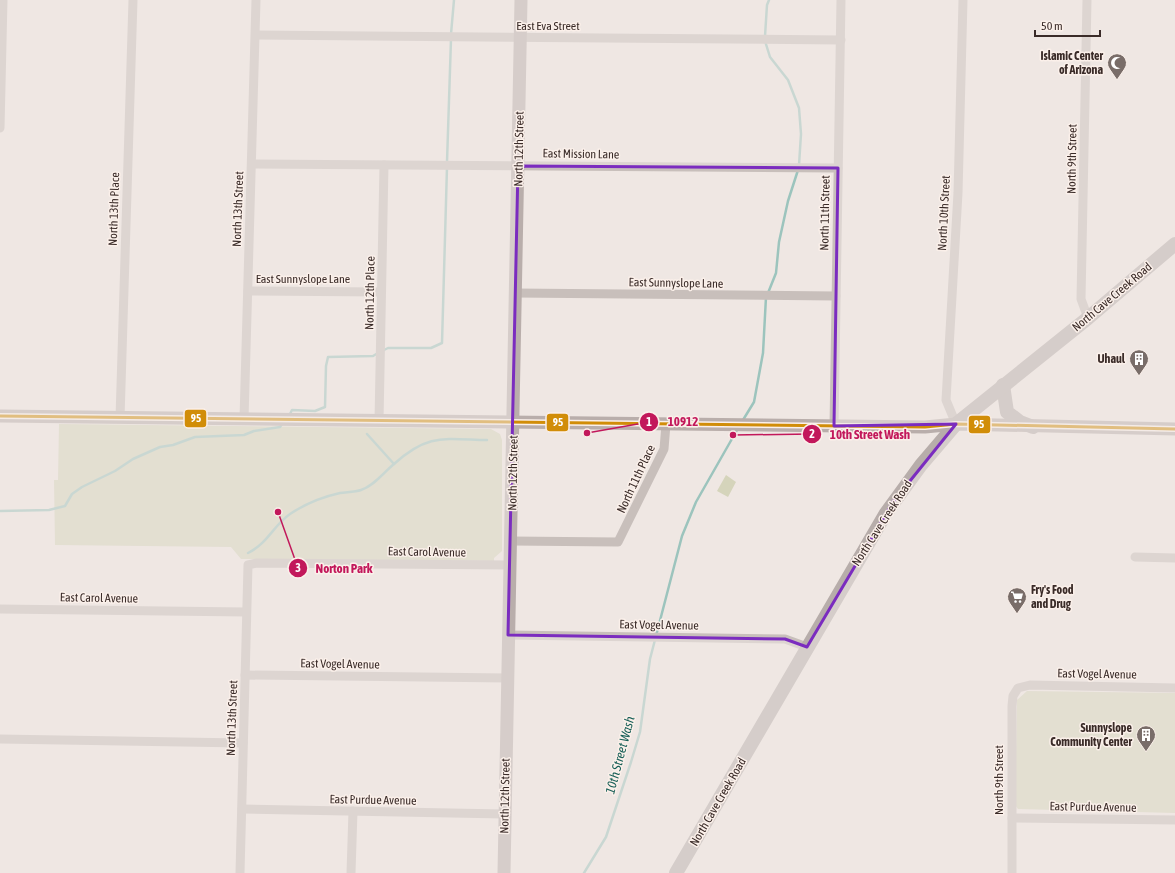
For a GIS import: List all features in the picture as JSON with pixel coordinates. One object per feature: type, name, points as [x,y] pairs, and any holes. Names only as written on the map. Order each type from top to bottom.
[{"type":"main road","name":"North Cave Creek Road","points":[[676,873],[893,502],[921,465],[956,424],[1088,318],[1175,244]]},
{"type":"main road","points":[[1004,385],[1007,412],[1020,422],[1033,427]]},
{"type":"street","points":[[0,128],[4,0]]},
{"type":"street","name":"North 13th Place","points":[[120,418],[133,0]]},
{"type":"street","name":"North 13th Street","points":[[244,419],[256,0]]},
{"type":"street","name":"North 12th Street","points":[[504,873],[521,0]]},
{"type":"street","name":"North 11th Street","points":[[834,426],[841,0]]},
{"type":"street","name":"North 10th Street","points":[[956,424],[946,400],[958,193],[963,0]]},
{"type":"street","name":"North 9th Street","points":[[1087,0],[1081,299],[1088,318]]},
{"type":"street","name":"East Eva Street","points":[[256,36],[840,40]]},
{"type":"street","name":"East Mission Lane","points":[[252,164],[838,168]]},
{"type":"street","name":"North 12th Place","points":[[379,421],[384,165]]},
{"type":"street","name":"East Sunnyslope Lane","points":[[248,291],[382,292]]},
{"type":"street","name":"East Sunnyslope Lane","points":[[515,293],[836,296]]},
{"type":"street","points":[[0,416],[925,427],[956,424],[1033,427],[1175,429]]},
{"type":"street","name":"North 11th Place","points":[[511,541],[618,542],[662,454],[665,445],[666,424]]},
{"type":"street","points":[[1135,557],[1175,558]]},
{"type":"street","name":"East Carol Avenue","points":[[248,565],[256,563],[510,565]]},
{"type":"street","name":"North 13th Street","points":[[240,873],[242,743],[248,565]]},
{"type":"street","name":"East Carol Avenue","points":[[0,609],[246,612]]},
{"type":"street","name":"East Vogel Avenue","points":[[508,635],[785,639],[808,647]]},
{"type":"street","name":"East Vogel Avenue","points":[[245,676],[507,678]]},
{"type":"street","name":"East Vogel Avenue","points":[[1018,688],[1030,685],[1175,688]]},
{"type":"street","name":"North 9th Street","points":[[1012,873],[1012,706],[1013,696],[1018,688]]},
{"type":"street","points":[[0,739],[242,743]]},
{"type":"street","name":"East Purdue Avenue","points":[[242,809],[504,814]]},
{"type":"street","points":[[351,873],[353,811]]},
{"type":"street","name":"East Purdue Avenue","points":[[1012,818],[1175,820]]},
{"type":"highlighted area","points":[[518,166],[838,168],[834,426],[956,424],[893,502],[807,647],[785,639],[508,635]]},
{"type":"green space","points":[[59,424],[491,429],[500,434],[502,440],[502,551],[494,558],[494,561],[241,559],[231,547],[55,545],[54,480],[58,480]]},
{"type":"green space","points":[[726,475],[736,482],[728,497],[717,491]]},
{"type":"green space","points":[[1027,691],[1175,693],[1175,813],[1018,809],[1015,805],[1017,700]]},
{"type":"waterway","points":[[451,34],[454,0]]},
{"type":"waterway","name":"10th Street Wash","points":[[765,36],[767,5],[769,0]]},
{"type":"waterway","points":[[447,162],[451,39]]},
{"type":"waterway","name":"10th Street Wash","points":[[765,41],[770,57],[788,80],[799,108],[801,134],[799,165]]},
{"type":"waterway","points":[[382,351],[388,348],[431,348],[442,343],[447,167]]},
{"type":"waterway","name":"10th Street Wash","points":[[768,293],[776,273],[779,242],[788,201],[798,170]]},
{"type":"waterway","name":"10th Street Wash","points":[[743,420],[754,402],[763,353],[766,297]]},
{"type":"waterway","points":[[289,416],[292,410],[315,411],[325,407],[326,366],[328,357],[373,356],[378,353]]},
{"type":"waterway","points":[[0,511],[49,510],[65,506],[72,494],[82,487],[115,471],[133,459],[160,447],[173,445],[195,437],[244,435],[254,431],[280,427],[282,424]]},
{"type":"waterway","name":"10th Street Wash","points":[[584,873],[606,837],[640,732],[650,659],[682,536],[696,502],[737,430]]},
{"type":"waterway","points":[[367,434],[394,464]]},
{"type":"waterway","points":[[248,553],[261,544],[284,519],[296,510],[314,501],[340,493],[359,491],[366,488],[375,482],[406,454],[417,447],[437,440],[487,440]]},
{"type":"transit line","name":"95","points":[[0,416],[925,427],[956,424],[1175,429]]},
{"type":"place","name":"Islamic Center of Arizona","points":[[1117,80]]},
{"type":"place","name":"Uhaul","points":[[1139,376]]},
{"type":"place","name":"10912","points":[[587,433]]},
{"type":"place","name":"10th Street Wash","points":[[733,435]]},
{"type":"place","name":"Norton Park","points":[[278,512]]},
{"type":"place","name":"Fry's Food and Drug","points":[[1017,614]]},
{"type":"place","name":"Sunnyslope Community Center","points":[[1146,752]]}]
